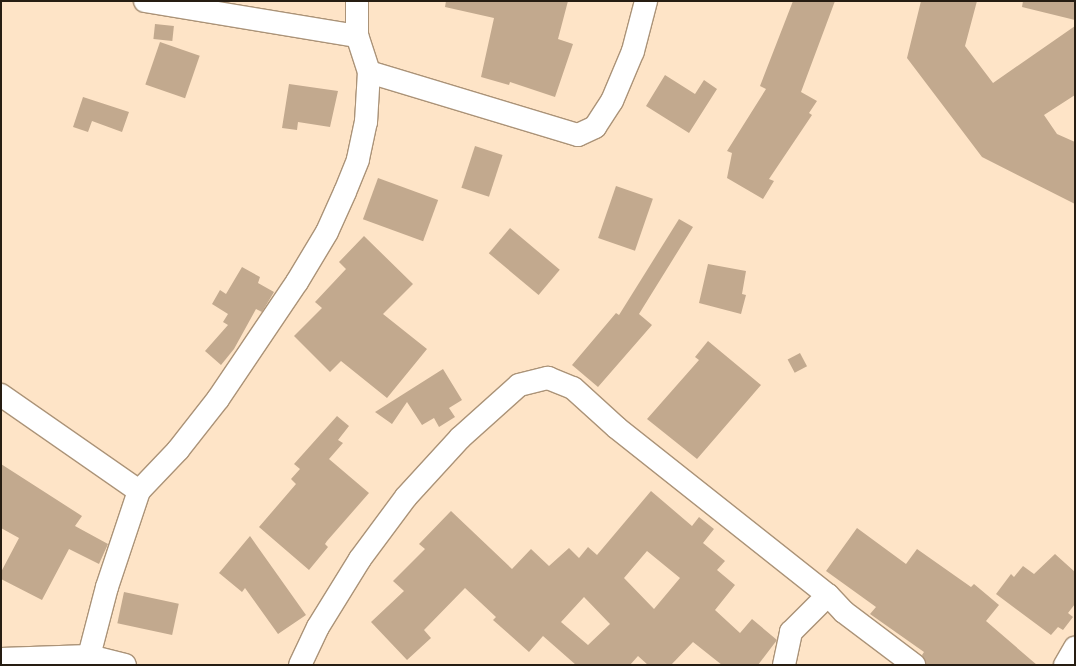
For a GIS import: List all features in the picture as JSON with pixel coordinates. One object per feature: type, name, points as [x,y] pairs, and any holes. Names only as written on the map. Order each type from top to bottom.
[{"type":"street","points":[[145,1],[357,36]]},
{"type":"street","points":[[90,656],[107,587],[139,491],[178,450],[218,399],[327,232],[358,159],[366,122],[369,72],[357,36],[357,1]]},
{"type":"street","points":[[369,72],[578,135],[595,126],[612,101],[633,51],[646,1]]},
{"type":"street","points":[[300,665],[318,626],[360,559],[406,497],[460,438],[519,385],[548,378],[573,388],[617,428],[828,595],[844,612],[914,665]]},
{"type":"street","points":[[1,395],[139,491]]},
{"type":"street","points":[[784,665],[791,632],[828,595]]},
{"type":"street","points":[[1064,665],[1075,648]]},
{"type":"street","points":[[1,659],[90,656],[125,665]]},
{"type":"building","points":[[446,1],[568,1],[558,39],[573,44],[555,97],[510,82],[509,85],[481,77],[494,18],[445,7]]},
{"type":"building","points":[[793,1],[835,1],[801,92],[817,101],[809,113],[812,115],[769,179],[774,181],[763,199],[727,178],[732,153],[727,151],[766,89],[760,86]]},
{"type":"building","points":[[921,1],[977,1],[965,46],[993,83],[1075,26],[1075,95],[1044,115],[1057,134],[1075,142],[1075,204],[982,157],[907,58]]},
{"type":"building","points":[[1023,1],[1075,1],[1075,20],[1022,7]]},
{"type":"building","points":[[155,24],[174,26],[172,41],[153,39]]},
{"type":"building","points":[[160,42],[200,56],[185,98],[145,85]]},
{"type":"building","points":[[665,75],[695,94],[704,80],[717,89],[689,133],[646,106]]},
{"type":"building","points":[[289,84],[338,91],[330,127],[298,122],[297,130],[282,128]]},
{"type":"building","points":[[83,97],[129,112],[122,132],[92,121],[88,132],[73,127]]},
{"type":"building","points":[[475,146],[503,155],[489,197],[461,188]]},
{"type":"building","points":[[378,178],[438,200],[423,241],[363,219]]},
{"type":"building","points":[[616,186],[653,199],[635,251],[598,238]]},
{"type":"building","points":[[679,219],[693,227],[639,314],[652,325],[598,387],[572,365],[616,313],[619,315]]},
{"type":"building","points":[[510,228],[560,270],[539,295],[489,253]]},
{"type":"building","points":[[364,236],[413,284],[383,314],[427,349],[387,398],[341,361],[330,372],[294,336],[322,308],[315,302],[346,269],[339,262]]},
{"type":"building","points":[[708,264],[746,271],[742,294],[746,295],[741,314],[699,303]]},
{"type":"building","points":[[242,267],[260,277],[258,283],[274,292],[262,312],[256,309],[234,349],[221,365],[205,351],[228,325],[223,322],[228,314],[212,304],[220,290],[226,294]]},
{"type":"building","points":[[708,341],[761,385],[697,459],[647,419],[699,360],[695,357]]},
{"type":"building","points":[[800,353],[807,366],[795,373],[788,360]]},
{"type":"building","points":[[443,369],[462,400],[449,408],[455,417],[439,427],[434,418],[422,425],[407,402],[392,424],[375,412]]},
{"type":"building","points":[[337,416],[349,426],[338,440],[343,443],[329,459],[369,493],[327,541],[325,544],[328,547],[309,570],[259,527],[296,484],[291,479],[300,469],[294,464]]},
{"type":"building","points":[[1,464],[82,516],[75,526],[108,544],[99,564],[69,549],[42,600],[1,579],[1,572],[19,538],[1,528]]},
{"type":"building","points":[[651,491],[692,526],[699,517],[714,529],[703,543],[725,561],[717,570],[735,585],[715,610],[740,633],[752,619],[777,640],[758,665],[722,665],[693,642],[671,665],[648,665],[638,656],[630,665],[576,665],[543,636],[529,652],[493,620],[496,617],[465,588],[424,630],[431,638],[407,660],[371,622],[404,591],[393,581],[425,549],[419,544],[451,511],[512,569],[531,549],[549,566],[569,548],[579,558],[588,547],[597,555]],"holes":[[[647,551],[680,578],[654,609],[624,578]],[[584,597],[610,624],[588,645],[561,622]]]},
{"type":"building","points":[[857,528],[906,564],[917,549],[971,587],[974,584],[999,605],[986,621],[1037,665],[926,665],[922,655],[924,652],[870,614],[876,607],[826,571]]},
{"type":"building","points":[[250,536],[306,615],[278,634],[245,588],[242,592],[219,573]]},
{"type":"building","points":[[1055,554],[1075,572],[1075,604],[1068,613],[1073,617],[1063,630],[1058,627],[1051,635],[996,594],[1011,574],[1014,577],[1023,566],[1034,574]]},
{"type":"building","points":[[124,592],[179,604],[172,635],[117,623]]}]
